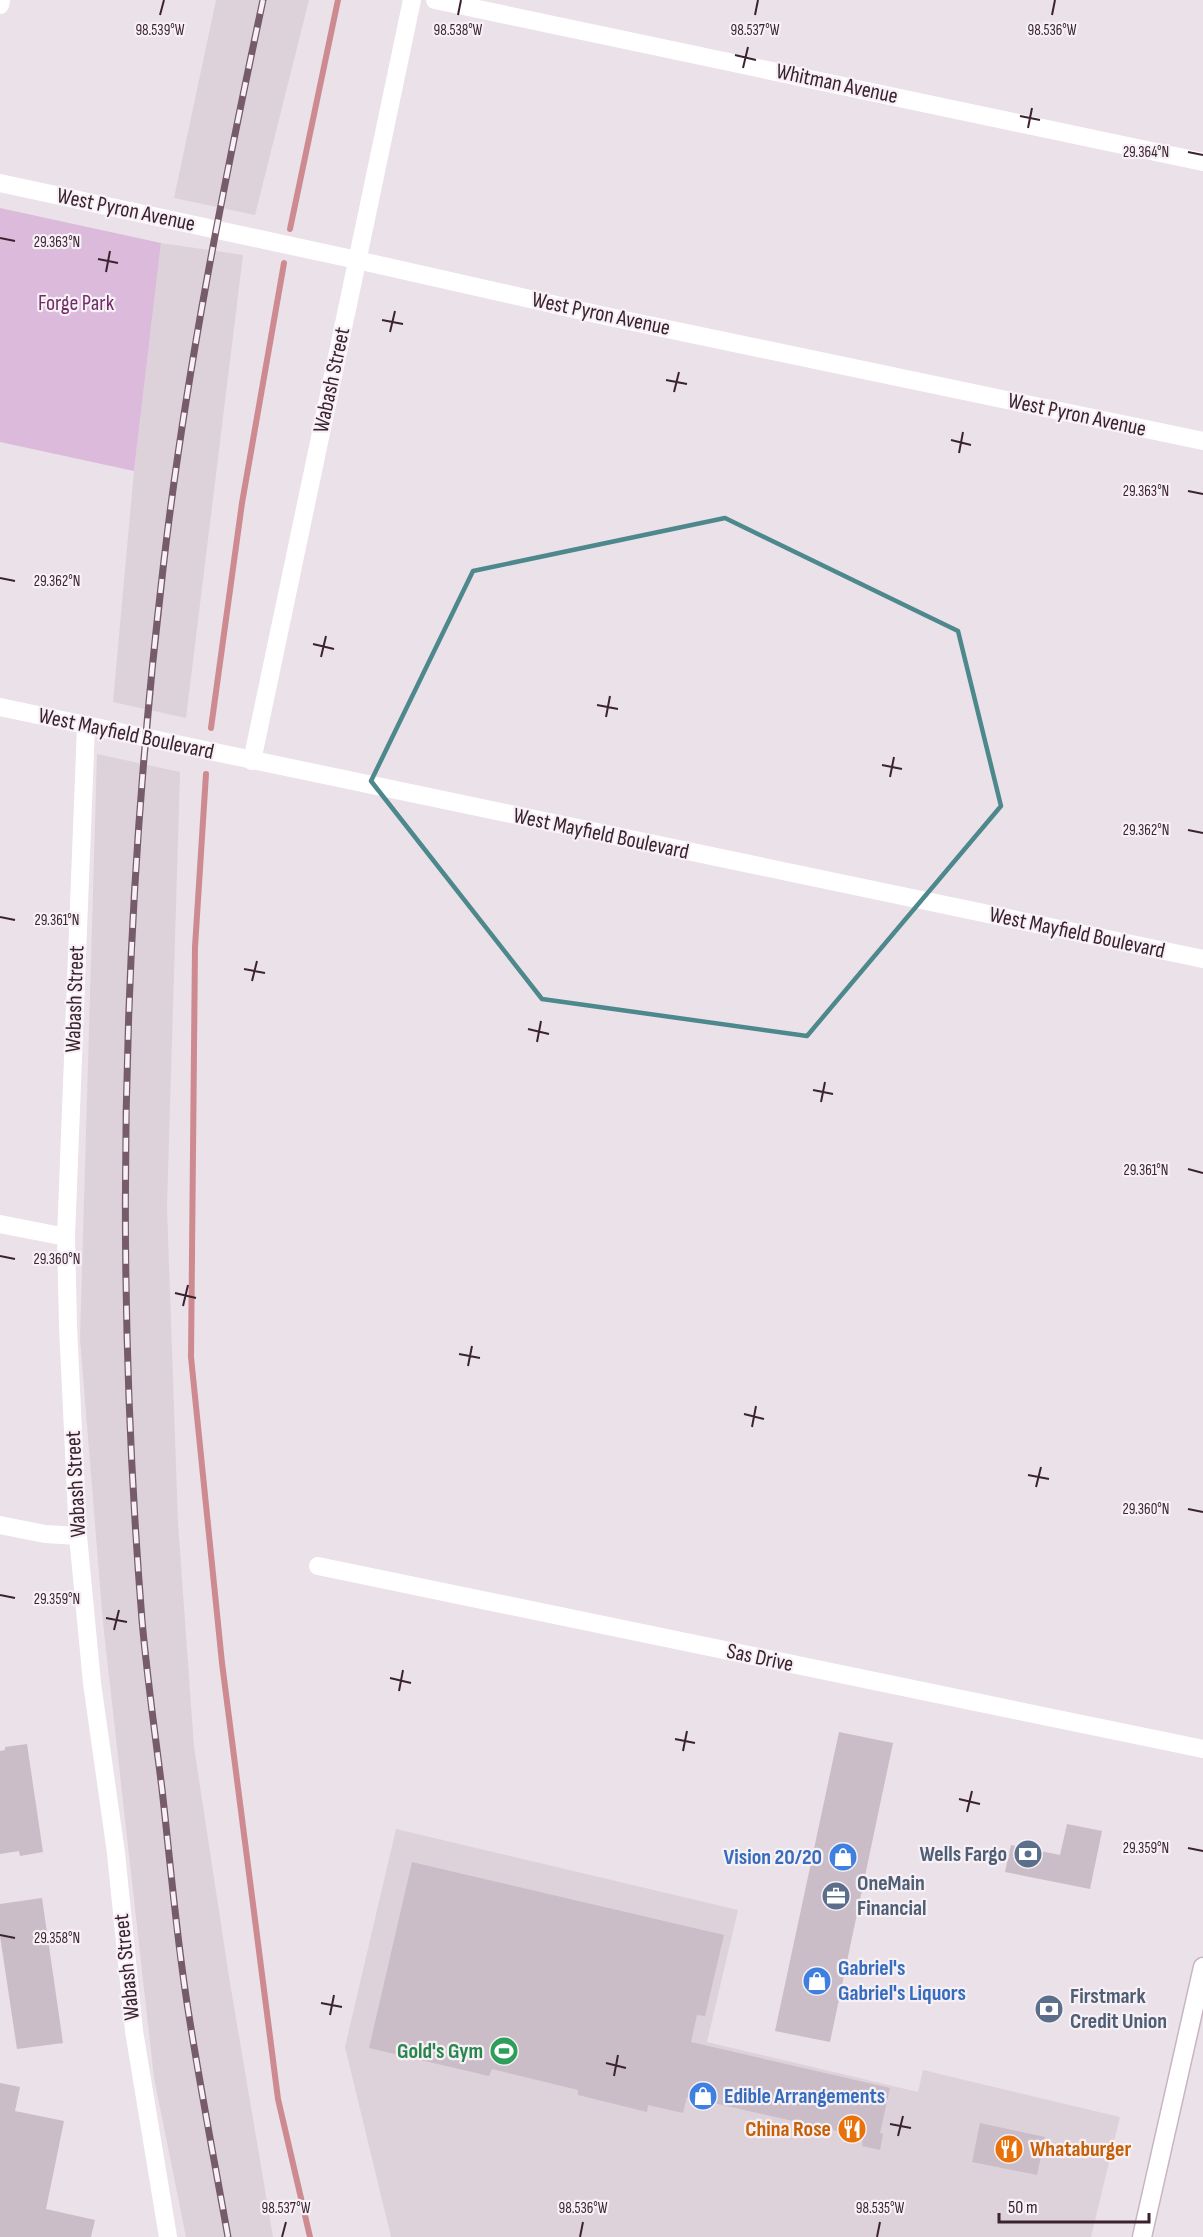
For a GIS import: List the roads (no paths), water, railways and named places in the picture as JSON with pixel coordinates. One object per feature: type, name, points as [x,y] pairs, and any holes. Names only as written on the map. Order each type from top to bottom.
[{"type":"street","points":[[0,5],[1,0]]},
{"type":"street","name":"Wabash Street","points":[[252,761],[412,0]]},
{"type":"street","name":"Whitman Avenue","points":[[435,0],[1203,162]]},
{"type":"street","name":"West Pyron Avenue","points":[[0,183],[605,316],[1203,441]]},
{"type":"street","name":"West Mayfield Boulevard","points":[[0,707],[1203,959]]},
{"type":"street","name":"Wabash Street","points":[[86,726],[66,1237],[78,1536],[92,1683],[116,1853],[134,2031],[168,2237]]},
{"type":"street","points":[[0,1224],[66,1237]]},
{"type":"street","points":[[0,1525],[45,1534],[78,1536]]},
{"type":"street","name":"Sas Drive","points":[[318,1566],[1203,1749]]},
{"type":"street","points":[[1142,2237],[1203,1967]]},
{"type":"waterway","points":[[290,229],[338,0]]},
{"type":"waterway","points":[[211,728],[242,503],[284,263]]},
{"type":"waterway","points":[[206,774],[195,947],[191,1357],[222,1663],[278,2099],[310,2237]]},
{"type":"railway","points":[[228,2237],[196,2062],[183,1976],[142,1620],[133,1489],[128,1357],[127,1094],[138,831],[163,569],[182,426],[206,283],[263,0]]},
{"type":"place","name":"Wells Fargo","points":[[1028,1854]]},
{"type":"place","name":"Vision 20/20","points":[[843,1857]]},
{"type":"place","name":"OneMain Financial","points":[[836,1896]]},
{"type":"place","name":"Gabriel's Gabriel's Liquors","points":[[817,1981]]},
{"type":"place","name":"Firstmark Credit Union","points":[[1049,2009]]},
{"type":"place","name":"Gold's Gym","points":[[504,2051]]},
{"type":"place","name":"Edible Arrangements","points":[[703,2096]]},
{"type":"place","name":"China Rose","points":[[852,2129]]},
{"type":"place","name":"Whataburger","points":[[1009,2149]]},
{"type":"park label","name":"Forge Park","points":[[76,303]]}]
